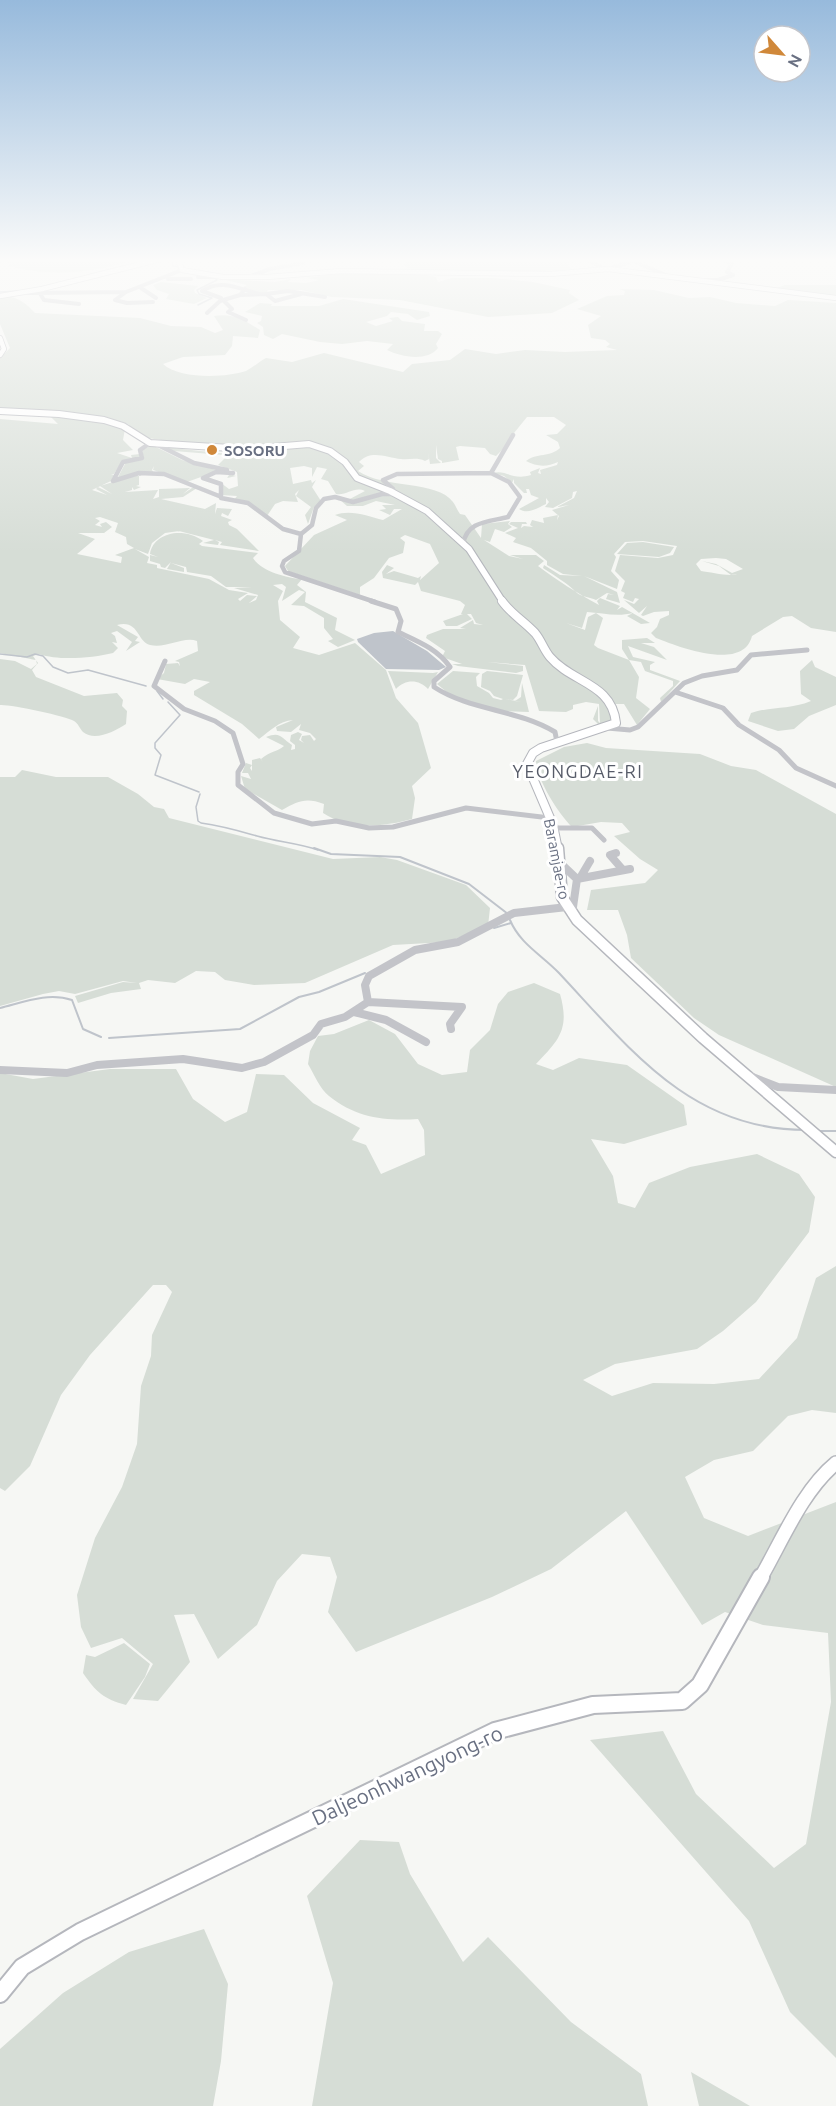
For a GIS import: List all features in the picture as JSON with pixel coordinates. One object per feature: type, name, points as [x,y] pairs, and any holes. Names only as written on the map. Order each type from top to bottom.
[{"type":"street","points":[[0,411],[100,420],[128,428],[139,438],[194,463],[233,472],[216,472],[204,477],[221,484],[219,496]]},
{"type":"street","points":[[491,474],[496,467],[500,452],[510,444],[513,435]]},
{"type":"street","points":[[302,534],[283,529],[248,503],[228,500],[164,474],[139,473],[113,481],[123,462],[141,458],[140,450],[152,443],[240,449],[320,446],[345,462],[357,478],[394,493],[427,511],[475,554],[508,610],[536,634],[550,658],[605,694],[617,718],[616,723],[607,728]]},
{"type":"street","points":[[394,493],[393,489],[383,480],[397,474],[491,474],[502,477],[516,488],[520,497],[514,503],[508,517],[473,525],[465,533],[463,544]]},
{"type":"street","points":[[394,493],[353,502],[335,497],[324,499],[316,508],[312,525],[302,534],[299,551],[284,561],[282,566],[285,572],[396,609],[401,621],[398,632],[429,648],[450,667],[434,681],[434,687],[446,697],[522,716],[548,726],[555,732],[557,742]]},
{"type":"street","points":[[607,728],[630,730],[638,727],[684,683],[702,676],[737,670],[751,655],[777,654],[789,650],[807,651]]},
{"type":"street","points":[[165,661],[161,665],[154,686],[184,709],[215,721],[233,733],[243,764],[238,772],[238,784],[274,813],[312,824],[336,821],[369,828],[393,828],[466,808],[550,818]]},
{"type":"street","points":[[675,692],[723,708],[739,725],[779,750],[796,768],[836,786]]},
{"type":"street","name":"Baramjae-ro","points":[[607,728],[557,742],[532,753],[527,764],[531,780],[544,801],[554,828],[562,897],[572,914],[703,1038],[836,1152]]},
{"type":"street","points":[[554,828],[592,828],[604,840]]},
{"type":"street","points":[[578,879],[626,869],[610,855],[616,853]]},
{"type":"street","points":[[558,861],[578,879]]},
{"type":"street","points":[[572,914],[578,879],[590,861]]},
{"type":"street","points":[[368,1002],[365,985],[369,976],[416,950],[458,942],[514,913],[567,906]]},
{"type":"street","points":[[0,1070],[67,1073],[97,1065],[140,1065],[183,1059],[243,1068],[264,1062],[313,1035],[321,1024],[354,1012],[368,1002],[462,1007],[450,1024],[451,1029]]},
{"type":"street","points":[[354,1012],[386,1020],[426,1042]]},
{"type":"street","points":[[747,1075],[778,1086],[836,1090]]},
{"type":"street","name":"Daljeonhwangyong-ro","points":[[0,1994],[22,1966],[80,1932],[495,1731],[593,1705],[657,1704],[682,1701],[700,1685],[800,1509],[824,1473],[836,1463]]},
{"type":"shaded area","points":[[182,357],[163,364],[170,369],[191,375],[215,376],[246,371],[266,358],[292,362],[309,357],[342,357],[403,372],[412,364],[450,360],[454,357],[836,357],[836,632],[811,628],[792,616],[783,617],[752,636],[746,647],[736,653],[724,655],[694,651],[656,638],[651,633],[657,627],[660,619],[669,615],[669,611],[641,615],[647,606],[639,613],[624,600],[634,604],[639,599],[635,598],[633,602],[623,598],[625,593],[621,591],[625,581],[615,571],[620,555],[658,558],[673,555],[677,546],[643,541],[625,542],[614,554],[616,557],[611,571],[619,580],[617,589],[584,576],[617,592],[620,603],[606,599],[608,594],[614,595],[607,593],[596,600],[583,596],[599,605],[597,601],[600,598],[620,606],[617,610],[622,607],[633,613],[615,615],[587,612],[582,628],[566,623],[585,630],[588,617],[596,613],[603,618],[594,645],[629,660],[639,677],[636,698],[650,709],[637,725],[624,704],[608,704],[613,720],[601,727],[593,719],[598,706],[600,723],[599,704],[586,702],[573,705],[573,709],[566,712],[539,711],[525,665],[487,662],[523,666],[523,671],[516,673],[458,666],[452,664],[462,664],[442,657],[445,651],[426,638],[427,635],[443,629],[466,629],[460,628],[473,620],[474,624],[483,625],[476,623],[471,614],[467,614],[472,619],[457,626],[446,626],[443,621],[463,614],[461,614],[465,605],[460,601],[421,591],[418,582],[415,585],[383,578],[382,572],[387,565],[394,568],[386,574],[394,571],[418,578],[421,576],[420,580],[439,563],[430,544],[405,535],[400,538],[405,542],[403,553],[389,558],[374,578],[360,587],[360,595],[288,571],[285,566],[314,535],[347,520],[335,515],[353,513],[383,520],[402,509],[394,509],[390,515],[379,510],[386,509],[382,505],[395,505],[376,501],[363,506],[347,506],[339,499],[346,501],[365,491],[357,490],[336,494],[328,481],[321,479],[327,469],[317,467],[312,477],[312,468],[304,466],[290,468],[293,484],[311,480],[312,483],[316,480],[312,487],[321,501],[314,507],[308,524],[305,515],[311,507],[296,496],[299,490],[295,494],[298,502],[283,501],[275,504],[267,516],[255,508],[234,500],[237,496],[221,495],[221,483],[229,489],[238,486],[237,472],[218,465],[228,455],[174,451],[163,447],[229,455],[241,452],[141,437],[128,424],[98,416],[0,408],[0,358]],"holes":[[[527,417],[554,417],[566,425],[557,434],[546,435],[558,442],[560,448],[552,453],[526,461],[542,466],[558,462],[557,465],[540,470],[541,474],[538,473],[540,468],[530,472],[531,475],[519,477],[502,472],[493,473],[504,476],[512,483],[514,479],[514,483],[524,493],[527,493],[526,489],[529,489],[531,495],[539,498],[519,509],[522,511],[532,510],[546,504],[546,498],[549,502],[545,507],[553,508],[572,498],[573,492],[577,491],[574,498],[557,507],[569,505],[552,510],[558,515],[543,518],[544,523],[532,520],[530,525],[533,527],[521,528],[522,524],[527,524],[526,522],[511,522],[509,524],[518,528],[505,533],[516,538],[513,542],[531,548],[547,561],[547,565],[563,574],[582,576],[560,575],[544,565],[543,568],[575,591],[538,566],[544,561],[536,555],[510,555],[523,559],[509,556],[484,540],[490,542],[495,529],[504,532],[512,527],[508,524],[510,521],[482,524],[481,538],[465,515],[460,514],[453,502],[445,495],[423,487],[369,477],[358,471],[364,466],[359,462],[374,455],[425,461],[429,459],[428,452],[430,464],[441,463],[436,458],[436,445],[438,459],[442,463],[459,460],[456,447],[460,446],[485,448],[490,454],[496,456],[508,444],[510,438]],[[716,558],[726,559],[743,569],[732,573],[716,564],[702,561],[719,566],[731,575],[701,571],[696,564],[701,559]]]},
{"type":"shaded area","points":[[48,414],[99,421],[125,429],[123,440],[133,450],[117,453],[132,458],[131,455],[140,454],[141,457],[122,461],[114,474],[111,474],[114,475],[111,481],[101,486],[139,474],[139,485],[136,486],[141,487],[134,490],[132,487],[132,490],[125,492],[158,490],[153,499],[159,497],[159,489],[190,488],[183,494],[192,488],[197,488],[183,497],[161,499],[205,509],[216,503],[215,514],[217,508],[232,509],[228,516],[222,513],[221,516],[232,520],[228,522],[229,525],[237,529],[259,551],[220,545],[222,542],[215,540],[219,542],[218,545],[203,543],[214,540],[179,531],[165,533],[152,543],[148,554],[135,549],[149,557],[147,563],[157,565],[157,568],[209,579],[229,590],[248,593],[238,599],[240,601],[247,595],[257,596],[249,603],[256,600],[258,595],[234,588],[252,587],[226,587],[211,576],[187,572],[186,567],[171,563],[184,568],[184,572],[167,569],[171,562],[165,568],[150,561],[150,555],[158,557],[150,554],[157,541],[170,534],[178,533],[195,536],[203,541],[199,544],[202,546],[258,553],[253,558],[262,567],[282,575],[302,579],[297,585],[306,592],[305,602],[337,618],[335,630],[355,640],[338,647],[328,641],[333,639],[324,628],[324,618],[304,606],[291,605],[305,592],[299,590],[282,601],[286,587],[282,584],[273,585],[283,591],[278,601],[280,620],[300,637],[293,648],[319,655],[355,643],[386,670],[396,698],[418,723],[431,768],[412,786],[415,798],[412,819],[390,824],[355,824],[323,813],[324,804],[307,800],[282,810],[245,789],[241,776],[251,779],[248,773],[242,773],[246,763],[252,765],[252,760],[260,758],[263,762],[261,759],[264,756],[284,746],[266,737],[281,736],[292,745],[291,750],[295,749],[295,745],[290,741],[291,735],[298,732],[302,734],[299,740],[304,743],[301,740],[302,736],[310,735],[314,741],[316,739],[310,733],[299,730],[301,724],[291,732],[277,731],[276,727],[293,720],[279,724],[259,739],[242,724],[194,695],[194,691],[210,682],[194,679],[185,684],[157,679],[164,673],[166,664],[178,663],[180,666],[179,662],[175,661],[198,651],[197,641],[186,640],[156,646],[150,645],[142,640],[134,628],[124,624],[117,625],[138,637],[135,641],[140,642],[126,651],[132,642],[117,631],[111,633],[115,636],[117,643],[112,642],[118,648],[113,653],[76,658],[56,658],[39,654],[33,656],[36,660],[0,653],[0,419],[58,424]],"holes":[[[100,517],[118,523],[115,532],[126,537],[127,544],[134,548],[115,555],[122,557],[121,563],[77,554],[95,539],[78,533],[104,533],[112,527],[106,522],[100,524],[102,527],[95,525],[100,521],[95,518]]]},
{"type":"shaded area","points":[[152,445],[182,460],[236,476],[227,478],[229,475],[215,472],[187,482],[153,470],[154,466],[152,470],[154,473],[117,479],[126,462],[144,459],[142,450]]},
{"type":"shaded area","points":[[643,542],[674,547],[670,553],[659,557],[617,554],[627,543]]},
{"type":"shaded area","points":[[633,613],[650,623],[641,624],[627,616]]},
{"type":"shaded area","points":[[393,631],[427,651],[446,667],[439,670],[386,669],[357,639],[374,633]]},
{"type":"shaded area","points":[[647,638],[655,643],[641,643],[654,647],[667,660],[628,646],[633,657],[655,662],[650,665],[650,670],[680,681],[661,702],[660,698],[673,686],[673,681],[645,671],[641,662],[629,660],[622,649],[622,640]]},
{"type":"shaded area","points":[[0,659],[15,661],[31,669],[37,664],[36,660],[38,663],[32,670],[36,677],[84,696],[117,693],[123,700],[122,706],[127,711],[126,724],[111,732],[93,736],[83,732],[75,722],[69,719],[25,708],[0,705]]},
{"type":"shaded area","points":[[812,660],[815,667],[836,677],[836,705],[809,716],[794,729],[778,731],[748,721],[751,713],[811,701],[801,694],[800,671]]},
{"type":"shaded area","points":[[388,671],[438,672],[428,689],[420,683],[408,682],[396,689]]},
{"type":"shaded area","points":[[453,671],[480,673],[476,677],[477,686],[493,698],[501,700],[503,699],[481,687],[482,674],[487,671],[523,675],[517,696],[513,700],[505,699],[515,701],[521,697],[522,683],[529,712],[505,711],[453,697],[437,684]]},
{"type":"shaded area","points":[[587,743],[606,748],[700,754],[731,766],[756,770],[836,814],[836,1087],[719,1035],[694,1018],[631,958],[627,935],[618,910],[587,910],[591,890],[645,883],[658,870],[640,859],[614,836],[630,832],[622,823],[601,822],[572,827],[549,796],[537,769],[536,761],[564,747]]},
{"type":"shaded area","points":[[22,770],[56,777],[108,777],[138,794],[154,807],[164,809],[169,818],[333,859],[380,857],[397,860],[466,885],[490,908],[488,926],[447,942],[393,945],[305,983],[254,985],[225,980],[215,972],[196,971],[175,983],[148,980],[139,983],[141,989],[111,993],[78,1003],[75,996],[123,982],[137,983],[123,981],[75,994],[59,991],[0,1006],[0,777],[15,777]]},
{"type":"shaded area","points":[[534,983],[560,994],[564,1016],[556,1041],[536,1064],[553,1070],[579,1058],[627,1065],[684,1105],[687,1125],[624,1144],[591,1139],[613,1176],[618,1203],[635,1208],[649,1183],[690,1167],[757,1154],[799,1174],[815,1197],[809,1232],[756,1302],[723,1331],[697,1349],[615,1364],[583,1380],[612,1396],[653,1383],[714,1384],[759,1379],[797,1338],[816,1278],[836,1266],[836,1413],[812,1410],[788,1416],[753,1451],[714,1460],[685,1477],[704,1518],[748,1536],[836,1502],[836,2058],[790,2012],[749,1921],[590,1740],[663,1731],[696,1794],[774,1868],[806,1844],[831,1702],[828,1633],[763,1625],[725,1612],[702,1625],[626,1511],[551,1569],[492,1597],[356,1652],[328,1612],[337,1577],[330,1557],[302,1554],[277,1581],[257,1625],[218,1659],[194,1614],[174,1615],[190,1662],[158,1701],[133,1699],[153,1664],[122,1638],[91,1648],[81,1627],[77,1595],[95,1538],[122,1487],[137,1444],[141,1386],[151,1356],[152,1335],[172,1292],[166,1285],[153,1285],[90,1355],[61,1395],[30,1466],[5,1491],[0,1488],[0,1073],[33,1079],[110,1069],[176,1069],[193,1099],[225,1122],[247,1112],[256,1074],[284,1075],[313,1103],[360,1128],[352,1140],[366,1145],[381,1174],[425,1155],[424,1130],[418,1119],[371,1116],[350,1109],[329,1096],[308,1064],[310,1051],[318,1036],[334,1034],[369,1020],[395,1034],[418,1064],[442,1075],[467,1072],[470,1050],[490,1030],[498,1004],[508,992]]},
{"type":"shaded area","points":[[124,1643],[150,1664],[145,1677],[126,1705],[101,1694],[83,1673],[86,1655],[95,1657]]},
{"type":"shaded area","points":[[360,1840],[399,1842],[410,1874],[463,1962],[488,1937],[571,2022],[641,2074],[648,2106],[312,2106],[333,1983],[307,1896]]},
{"type":"shaded area","points":[[204,1929],[228,1984],[221,2061],[213,2106],[0,2106],[0,2049],[63,1993],[129,1952]]},
{"type":"shaded area","points":[[691,2072],[750,2106],[699,2106]]},
{"type":"waterway","points":[[0,654],[27,657],[35,654],[43,656],[53,667],[68,673],[88,670],[146,686]]},
{"type":"waterway","points":[[157,691],[163,699]]},
{"type":"waterway","points":[[168,702],[180,715],[155,743],[155,748],[161,755],[155,775],[199,792]]},
{"type":"waterway","points":[[200,794],[196,807],[198,821],[201,823],[318,850]]},
{"type":"waterway","points":[[314,848],[331,854],[400,857],[469,884],[508,914]]},
{"type":"waterway","points":[[510,920],[525,943],[559,973],[638,1057],[666,1080],[696,1101],[729,1116],[765,1126],[806,1130]]},
{"type":"waterway","points":[[494,928],[511,923]]},
{"type":"waterway","points":[[109,1038],[240,1029],[299,997],[319,992],[365,973]]},
{"type":"waterway","points":[[0,1008],[45,997],[72,1000],[83,1029],[101,1037]]},
{"type":"waterway","points":[[818,1131],[836,1131]]},
{"type":"place","name":"SOSORU","points":[[212,450]]},
{"type":"district","name":"YEONGDAE-RI","points":[[578,771]]}]
